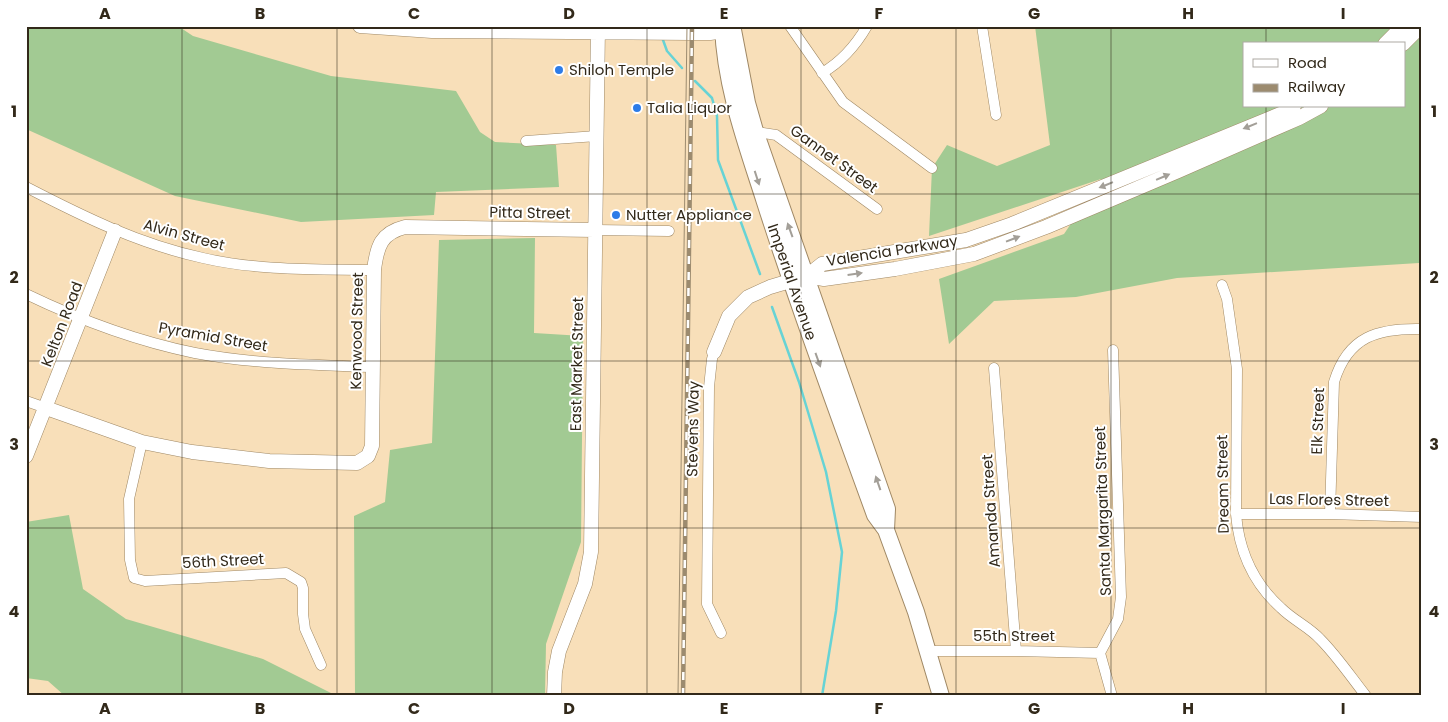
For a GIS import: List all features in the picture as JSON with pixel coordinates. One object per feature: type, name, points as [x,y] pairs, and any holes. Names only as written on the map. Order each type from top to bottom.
[{"type":"main road","points":[[360,26],[432,29],[598,29],[710,33],[728,28]]},
{"type":"main road","points":[[1387,42],[1403,26]]},
{"type":"main road","points":[[1405,42],[1421,26]]},
{"type":"main road","name":"Imperial Avenue","points":[[728,28],[728,72],[748,131],[790,281],[875,515],[886,530],[916,612],[941,696]]},
{"type":"main road","name":"East Market Street","points":[[554,696],[555,672],[559,652],[585,584],[591,552],[598,29]]},
{"type":"main road","name":"Valencia Parkway","points":[[807,276],[822,264],[966,240],[1012,224],[1291,108]]},
{"type":"main road","name":"Valencia Parkway","points":[[807,276],[824,279],[895,269],[974,254],[1160,178],[1299,118],[1317,108]]},
{"type":"main road","name":"Imperial Avenue","points":[[748,131],[807,276],[888,510],[886,530]]},
{"type":"main road","name":"Pitta Street","points":[[392,232],[405,227],[595,230]]},
{"type":"main road","name":"Kelton Road","points":[[26,456],[115,231]]},
{"type":"main road","name":"Kenwood Street","points":[[142,442],[231,458],[353,463],[361,461],[370,453],[372,446],[374,270],[376,253],[379,244],[392,232]]},
{"type":"main road","name":"Stevens Way","points":[[714,352],[729,316],[748,297],[770,287],[807,276]]},
{"type":"main road","points":[[46,408],[142,442]]},
{"type":"street","points":[[790,26],[843,102],[932,168]]},
{"type":"street","points":[[822,72],[829,69],[845,55],[867,26]]},
{"type":"street","points":[[982,26],[996,115]]},
{"type":"street","name":"Gannet Street","points":[[748,131],[776,136],[877,209]]},
{"type":"street","points":[[526,142],[597,136]]},
{"type":"street","name":"Alvin Street","points":[[26,187],[115,231],[156,246],[204,259],[277,269],[374,270]]},
{"type":"street","name":"Pitta Street","points":[[595,230],[668,232]]},
{"type":"street","name":"Dream Street","points":[[1222,285],[1227,299],[1237,369],[1236,514],[1238,535],[1244,556],[1267,594],[1281,609],[1320,638],[1366,696]]},
{"type":"street","name":"Pyramid Street","points":[[26,294],[131,337],[196,353],[273,363],[373,367]]},
{"type":"street","name":"Elk Street","points":[[1330,514],[1334,382],[1340,365],[1357,345],[1372,335],[1397,328],[1422,329]]},
{"type":"street","name":"Santa Margarita Street","points":[[1100,653],[1118,619],[1122,597],[1113,350]]},
{"type":"street","name":"Stevens Way","points":[[714,352],[709,387],[707,604],[721,633]]},
{"type":"street","name":"Amanda Street","points":[[994,368],[1016,650]]},
{"type":"street","points":[[26,400],[46,408]]},
{"type":"street","name":"56th Street","points":[[142,442],[129,499],[130,560],[134,578],[145,580],[286,572],[301,582],[305,629],[322,665]]},
{"type":"street","name":"Las Flores Street","points":[[1236,514],[1330,514],[1422,517]]},
{"type":"street","name":"55th Street","points":[[929,651],[1016,650],[1100,653]]},
{"type":"street","points":[[1100,653],[1112,696]]},
{"type":"green space","points":[[26,26],[178,26],[193,36],[331,76],[456,91],[480,132],[495,142],[556,145],[559,187],[436,192],[434,215],[301,222],[175,196],[26,129]]},
{"type":"green space","points":[[1035,26],[1422,26],[1422,215],[1419,263],[1177,278],[1076,297],[994,301],[949,344],[939,279],[1064,234],[1101,179],[929,236],[932,168],[947,145],[997,166],[1050,145]]},
{"type":"green space","points":[[535,238],[534,333],[583,336],[581,542],[546,644],[545,696],[355,696],[354,516],[385,502],[390,450],[432,443],[439,240]]},
{"type":"green space","points":[[69,515],[83,589],[126,619],[263,659],[337,696],[65,696],[48,681],[26,678],[26,522]]},
{"type":"waterway","points":[[663,40],[667,51],[682,68]]},
{"type":"waterway","points":[[695,81],[712,98],[717,116],[718,160],[760,274]]},
{"type":"waterway","points":[[772,307],[799,382],[826,472],[842,552],[836,611],[822,696]]},
{"type":"tram line","points":[[678,696],[687,26]]},
{"type":"railway","points":[[683,696],[692,26]]},
{"type":"place","name":"Shiloh Temple","points":[[559,70]]},
{"type":"place","name":"Talia Liquor","points":[[637,108]]},
{"type":"place","name":"Nutter Appliance","points":[[616,215]]}]
